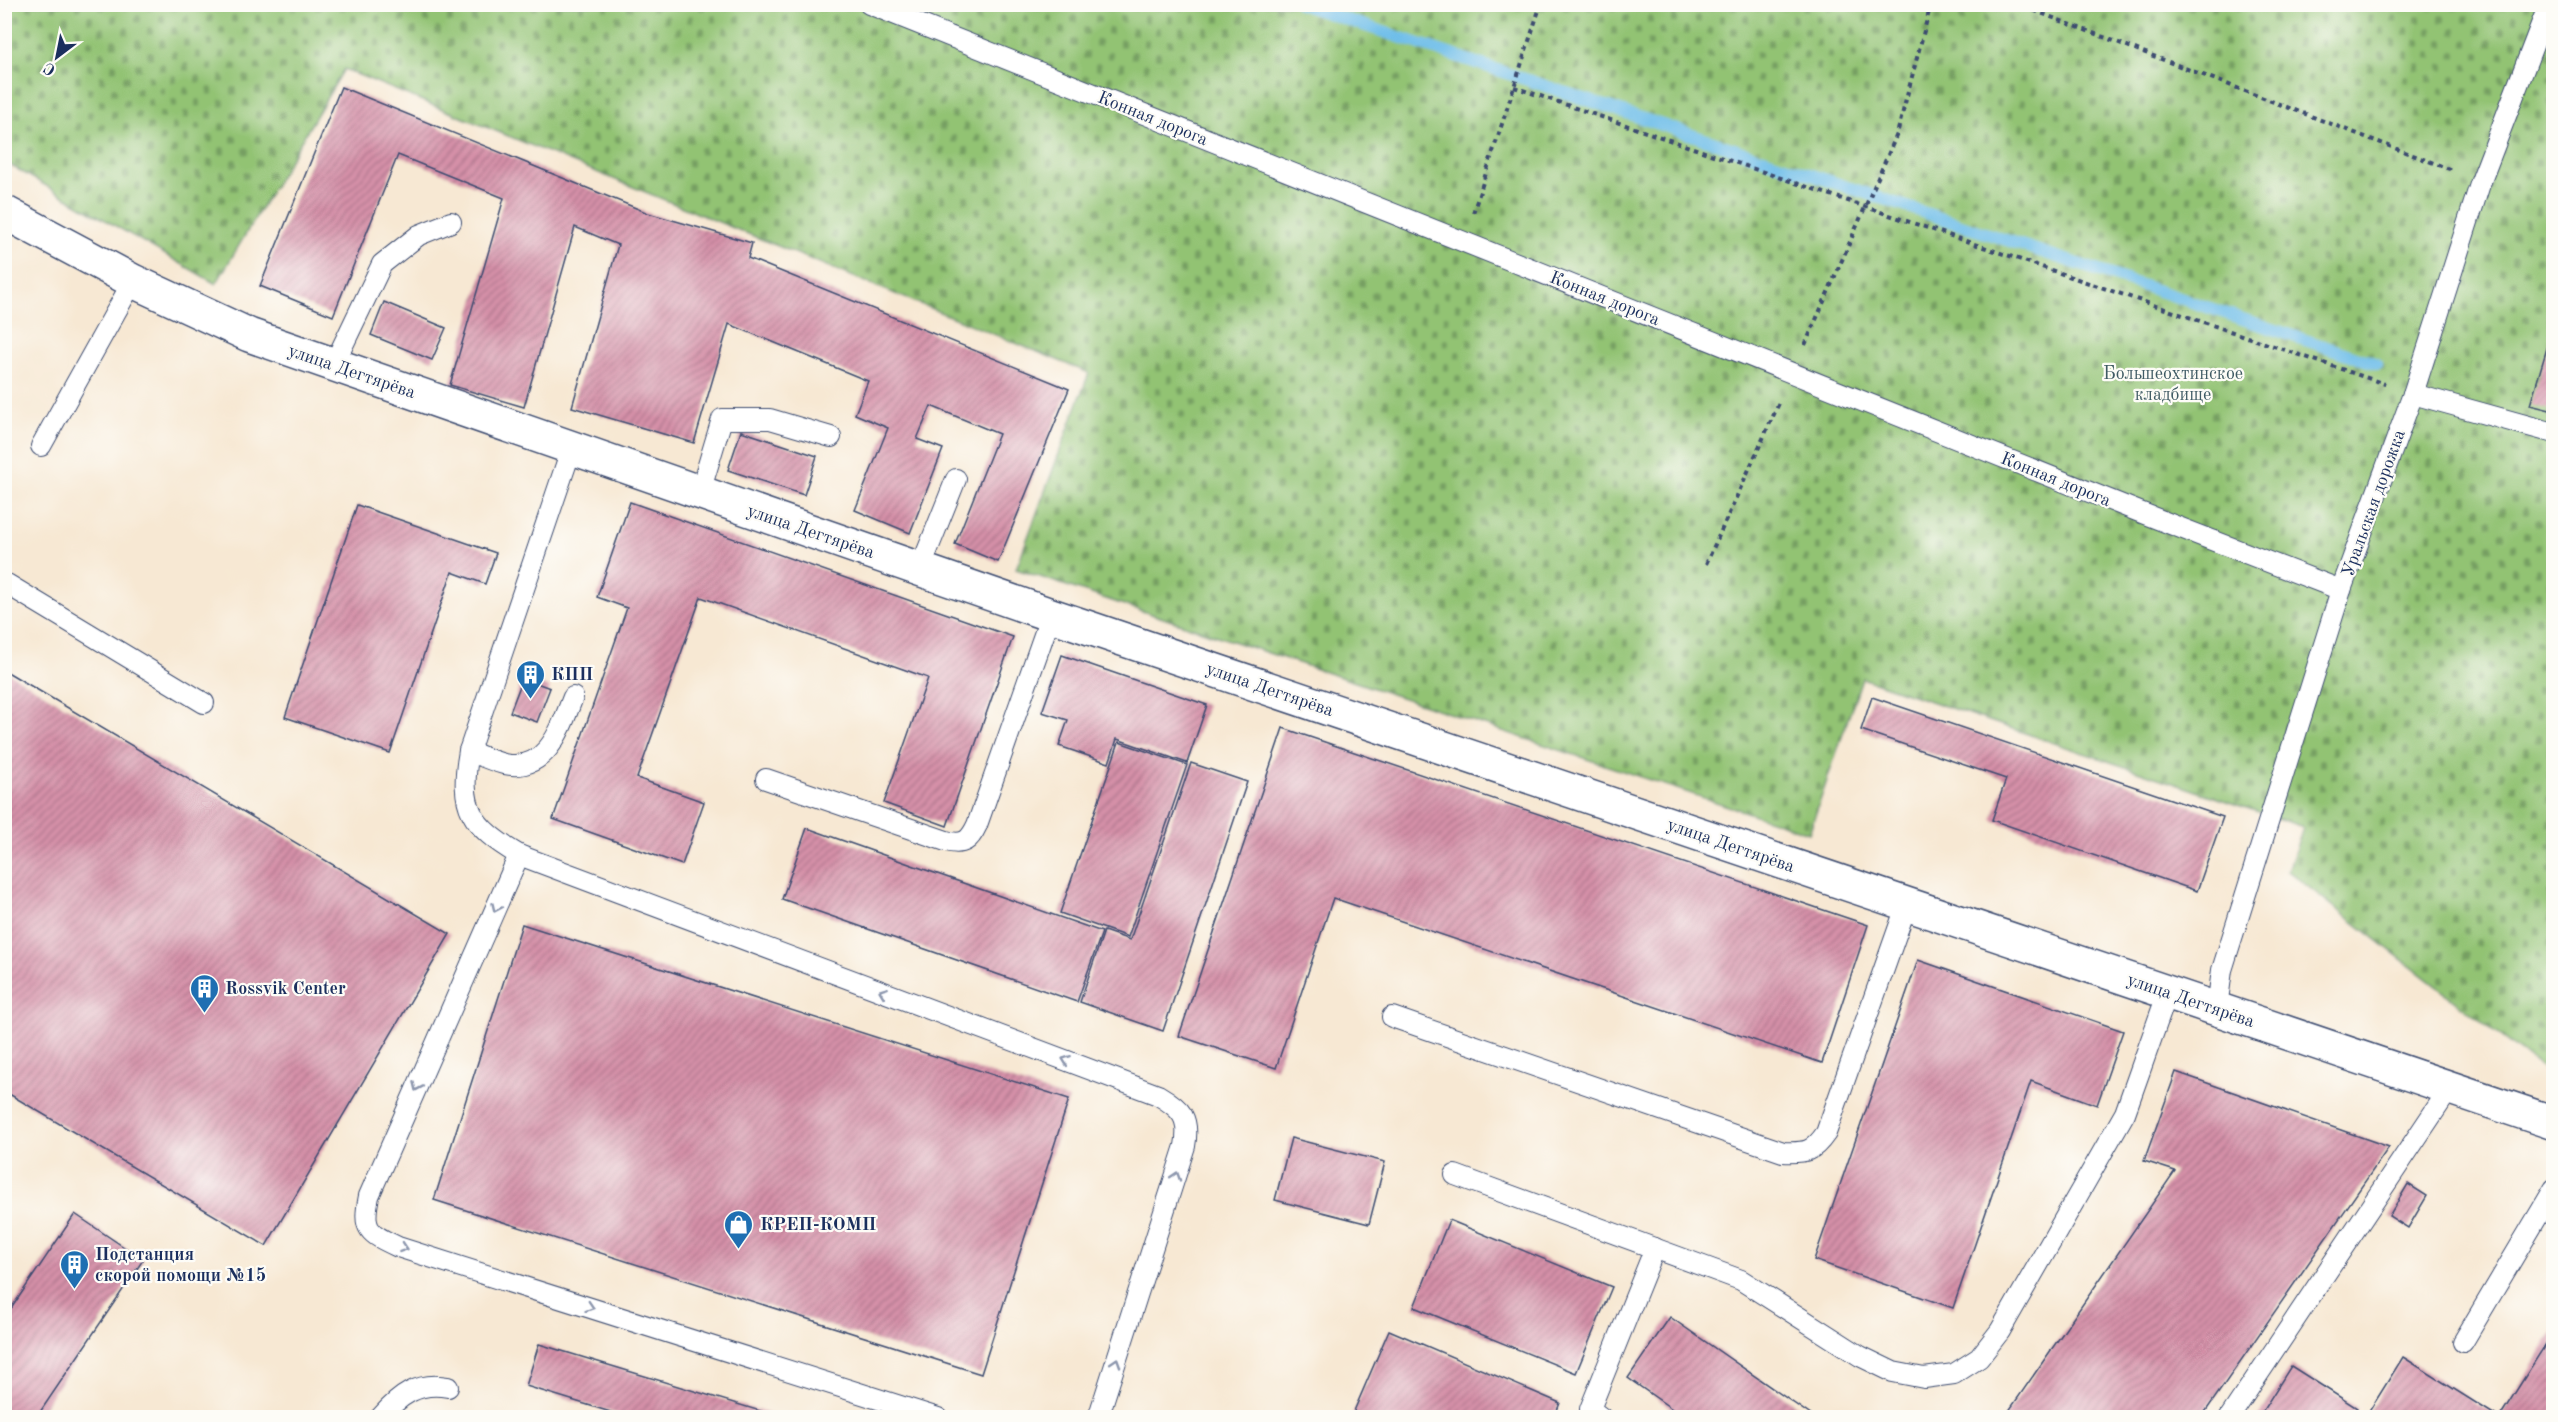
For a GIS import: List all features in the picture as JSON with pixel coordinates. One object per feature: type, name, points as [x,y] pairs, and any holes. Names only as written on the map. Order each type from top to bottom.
[{"type":"street","name":"улица Дегтярёва","points":[[4,212],[133,281],[249,335],[1051,615],[2553,1123]]},
{"type":"lane","name":"Конная дорога","points":[[869,4],[1793,374],[2341,590]]},
{"type":"lane","name":"Уральская дорожка","points":[[2217,1008],[2222,970],[2341,590],[2413,394],[2481,181],[2549,4]]},
{"type":"lane","points":[[333,364],[382,264],[419,235],[452,222]]},
{"type":"lane","points":[[41,446],[133,281]]},
{"type":"lane","points":[[2413,394],[2553,433]]},
{"type":"lane","points":[[700,492],[722,419],[770,419],[831,437]]},
{"type":"lane","points":[[572,447],[469,751],[464,781],[467,804],[479,823],[498,842],[519,855],[1158,1095],[1173,1104],[1183,1115],[1188,1130],[1185,1146],[1098,1418]]},
{"type":"lane","points":[[921,569],[956,479]]},
{"type":"lane","points":[[5,585],[204,702]]},
{"type":"lane","points":[[766,779],[958,845],[967,842],[977,825],[1051,615]]},
{"type":"lane","points":[[469,751],[506,764],[521,765],[534,760],[546,753],[554,743],[573,697]]},
{"type":"lane","points":[[519,855],[369,1196],[366,1226],[374,1235],[398,1246],[938,1418]]},
{"type":"lane","points":[[1392,1017],[1783,1152],[1801,1153],[1816,1147],[1826,1133],[1907,904]]},
{"type":"lane","points":[[1455,1175],[1741,1280],[1860,1356],[1893,1372],[1924,1378],[1954,1374],[1979,1358],[2000,1331],[2125,1113],[2168,992]]},
{"type":"lane","points":[[2229,1418],[2450,1088]]},
{"type":"lane","points":[[2463,1342],[2553,1189]]},
{"type":"lane","points":[[1602,1418],[1590,1409],[1655,1248]]},
{"type":"lane","points":[[380,1418],[401,1397],[414,1389],[428,1384],[448,1387]]},
{"type":"path","points":[[1464,242],[1541,4]]},
{"type":"path","points":[[1706,564],[1793,374],[1897,134],[1931,4]]},
{"type":"path","points":[[2017,4],[2481,181]]},
{"type":"path","points":[[1514,87],[2413,394]]},
{"type":"green space","name":"Большеохтинское кладбище","points":[[5,5],[2553,5],[2553,1077],[2288,871],[2303,827],[1862,678],[1809,833],[1016,569],[1089,373],[344,69],[216,284],[5,162]]},
{"type":"building","points":[[341,87],[648,213],[752,243],[748,258],[1069,389],[998,562],[955,544],[999,434],[931,406],[917,439],[943,449],[910,533],[855,510],[888,428],[855,414],[868,381],[729,324],[694,443],[572,407],[618,245],[575,227],[524,407],[450,385],[504,198],[398,155],[333,316],[260,286]]},
{"type":"building","points":[[384,302],[446,328],[432,360],[371,335]]},
{"type":"building","points":[[2554,328],[2554,411],[2530,405]]},
{"type":"building","points":[[741,431],[817,456],[804,495],[728,470]]},
{"type":"building","points":[[630,502],[1013,637],[947,826],[884,803],[928,678],[701,597],[637,778],[704,802],[682,865],[553,819],[627,608],[597,597]]},
{"type":"building","points":[[357,505],[496,553],[485,584],[452,572],[390,753],[285,717]]},
{"type":"building","points":[[1062,655],[1207,705],[1187,763],[1117,739],[1109,763],[1059,746],[1068,720],[1042,712]]},
{"type":"building","name":"Rossvik Center","points":[[4,670],[450,934],[266,1246],[4,1091]]},
{"type":"building","name":"КПП","points":[[523,678],[550,688],[537,722],[510,712]]},
{"type":"building","points":[[1872,697],[2223,817],[2197,891],[1992,820],[2006,779],[1861,730]]},
{"type":"building","points":[[1283,728],[1868,925],[1822,1063],[1333,898],[1276,1068],[1179,1036]]},
{"type":"building","points":[[1119,742],[1187,765],[1128,937],[1060,913]]},
{"type":"building","points":[[1191,763],[1247,782],[1163,1031],[1080,1002],[1104,931],[1130,940]]},
{"type":"building","points":[[807,828],[1102,932],[1077,1002],[782,899]]},
{"type":"building","points":[[522,924],[1069,1099],[981,1374],[434,1200]]},
{"type":"building","points":[[1918,960],[2123,1031],[2097,1105],[2031,1081],[1953,1308],[1814,1260]]},
{"type":"building","points":[[2176,1072],[2389,1147],[2201,1418],[2004,1418],[2175,1171],[2144,1161]]},
{"type":"building","points":[[1291,1138],[1385,1162],[1369,1224],[1275,1200]]},
{"type":"building","points":[[2408,1184],[2427,1196],[2408,1228],[2389,1216]]},
{"type":"building","name":"Подстанция скорой помощи №15","points":[[75,1214],[143,1260],[36,1418],[4,1418],[4,1319]]},
{"type":"building","points":[[1449,1220],[1612,1287],[1576,1373],[1414,1307]]},
{"type":"building","points":[[1670,1317],[1815,1418],[1685,1418],[1628,1378]]},
{"type":"building","points":[[1389,1330],[1560,1403],[1554,1418],[1351,1418]]},
{"type":"building","points":[[2554,1331],[2554,1418],[2504,1418],[2501,1415]]},
{"type":"building","points":[[539,1344],[780,1418],[630,1418],[526,1386]]},
{"type":"building","points":[[2403,1357],[2500,1418],[2365,1418]]},
{"type":"building","points":[[2291,1366],[2357,1408],[2350,1418],[2258,1418]]},
{"type":"waterway","points":[[1300,4],[2377,364]]},
{"type":"place","name":"КПП","points":[[530,700]]},
{"type":"place","name":"Rossvik Center","points":[[204,1014]]},
{"type":"place","name":"КРЕП-КОМП","points":[[739,1250]]},
{"type":"place","name":"Подстанция скорой помощи №15","points":[[74,1290]]}]
